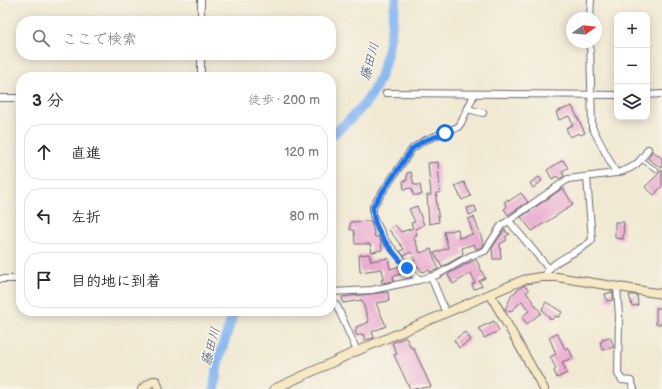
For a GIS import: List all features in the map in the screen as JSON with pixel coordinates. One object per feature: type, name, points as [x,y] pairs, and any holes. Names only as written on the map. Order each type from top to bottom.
[{"type":"street","points":[[201,0],[201,16]]},
{"type":"street","points":[[590,12],[591,0]]},
{"type":"street","points":[[590,48],[590,96],[592,127],[616,173]]},
{"type":"street","points":[[201,60],[201,72]]},
{"type":"street","points":[[386,93],[614,95]]},
{"type":"street","points":[[650,94],[662,94]]},
{"type":"street","points":[[419,280],[385,240],[373,216],[373,206],[412,149],[423,141],[458,127],[474,95]]},
{"type":"street","points":[[0,98],[16,98]]},
{"type":"street","points":[[468,109],[483,113]]},
{"type":"street","points":[[336,292],[372,290],[431,277],[470,256],[485,251],[499,229],[568,179],[587,178],[616,173],[633,168],[641,160],[648,148]]},
{"type":"street","points":[[546,277],[550,269],[556,263],[584,248],[592,240],[587,178]]},
{"type":"street","points":[[509,221],[550,269]]},
{"type":"street","points":[[431,277],[446,313]]},
{"type":"street","points":[[274,389],[357,351],[515,283],[546,277],[568,278],[662,294]]},
{"type":"street","points":[[0,279],[16,279]]},
{"type":"street","points":[[618,287],[618,374],[622,380],[631,381],[634,389]]},
{"type":"street","points":[[490,294],[544,389]]},
{"type":"street","points":[[336,305],[357,351]]},
{"type":"street","points":[[142,389],[156,380],[160,389]]},
{"type":"lane","points":[[641,160],[657,170]]},
{"type":"building","points":[[572,106],[585,133],[581,135],[579,133],[570,137],[566,128],[573,125],[569,116],[559,120],[556,112]]},
{"type":"building","points":[[652,151],[662,158],[662,168],[648,159]]},
{"type":"building","points":[[563,160],[568,168],[562,171],[564,176],[559,179],[557,176],[552,179],[547,170]]},
{"type":"building","points":[[438,162],[440,193],[437,193],[436,198],[439,222],[429,224],[427,195],[431,195],[428,163]]},
{"type":"building","points":[[662,170],[662,186],[654,195],[645,187]]},
{"type":"building","points":[[411,172],[414,185],[420,185],[422,195],[413,195],[412,188],[404,189],[403,181],[407,180],[407,173]]},
{"type":"building","points":[[539,177],[542,181],[533,188],[530,183]]},
{"type":"building","points":[[464,182],[471,196],[462,200],[455,186]]},
{"type":"building","points":[[563,188],[573,205],[532,231],[521,217]]},
{"type":"building","points":[[521,193],[528,202],[508,215],[504,209],[507,207],[504,202],[508,199],[509,201]]},
{"type":"building","points":[[417,206],[424,225],[415,229],[417,235],[413,236],[420,253],[431,249],[438,269],[430,272],[429,270],[422,272],[418,266],[415,268],[412,265],[415,261],[411,252],[404,256],[400,251],[404,249],[389,230],[395,225],[401,232],[413,228],[411,223],[415,222],[409,209]]},
{"type":"building","points":[[475,206],[477,212],[469,215],[467,208]]},
{"type":"building","points":[[474,217],[484,245],[476,249],[474,244],[462,248],[463,255],[442,267],[434,253],[448,248],[444,232],[458,229],[459,238],[473,234],[468,219]]},
{"type":"building","points":[[371,221],[375,237],[378,237],[381,242],[382,250],[372,252],[370,244],[355,244],[354,230],[350,230],[350,222]]},
{"type":"building","points":[[615,222],[624,222],[623,239],[615,238]]},
{"type":"building","points":[[505,229],[506,232],[510,234],[505,237],[507,240],[500,244],[501,259],[493,259],[492,248]]},
{"type":"building","points":[[369,254],[371,261],[388,258],[390,269],[400,266],[402,274],[393,276],[394,281],[382,283],[381,280],[384,279],[382,269],[360,272],[359,255]]},
{"type":"building","points":[[476,259],[485,278],[479,281],[482,286],[474,289],[472,284],[475,283],[471,273],[453,284],[448,275]]},
{"type":"building","points":[[524,285],[529,290],[526,292],[541,313],[527,324],[522,317],[529,311],[522,301],[510,312],[505,309],[511,297],[510,296]]},
{"type":"building","points":[[388,292],[389,301],[376,303],[386,326],[372,332],[374,338],[365,340],[363,334],[357,336],[355,330],[357,329],[356,327],[369,322],[362,300],[343,303],[342,297]]},
{"type":"building","points":[[613,292],[613,300],[607,301],[605,294]]},
{"type":"building","points":[[629,295],[637,295],[638,305],[632,306]]},
{"type":"building","points":[[546,302],[562,312],[559,317],[556,316],[551,320],[542,309]]},
{"type":"building","points":[[656,308],[662,308],[662,324],[656,324]]},
{"type":"building","points":[[494,321],[499,331],[484,338],[479,328]]},
{"type":"building","points":[[465,332],[471,340],[459,348],[454,340]]},
{"type":"building","points":[[557,333],[565,349],[568,347],[573,358],[562,362],[567,373],[557,378],[554,371],[556,368],[550,357],[556,354],[549,337]]},
{"type":"building","points":[[406,337],[411,348],[413,347],[431,387],[410,389],[394,355],[397,354],[392,343]]},
{"type":"building","points":[[610,337],[614,347],[602,350],[600,342],[602,342],[602,339]]},
{"type":"waterway","name":"藤田川","points":[[336,132],[362,107],[379,79],[384,67],[390,40],[396,0]]},
{"type":"waterway","name":"藤田川","points":[[214,389],[218,361],[232,316]]},
{"type":"route","points":[[407,268],[393,251],[380,231],[373,216],[373,206],[412,149],[423,141],[445,133]]}]
